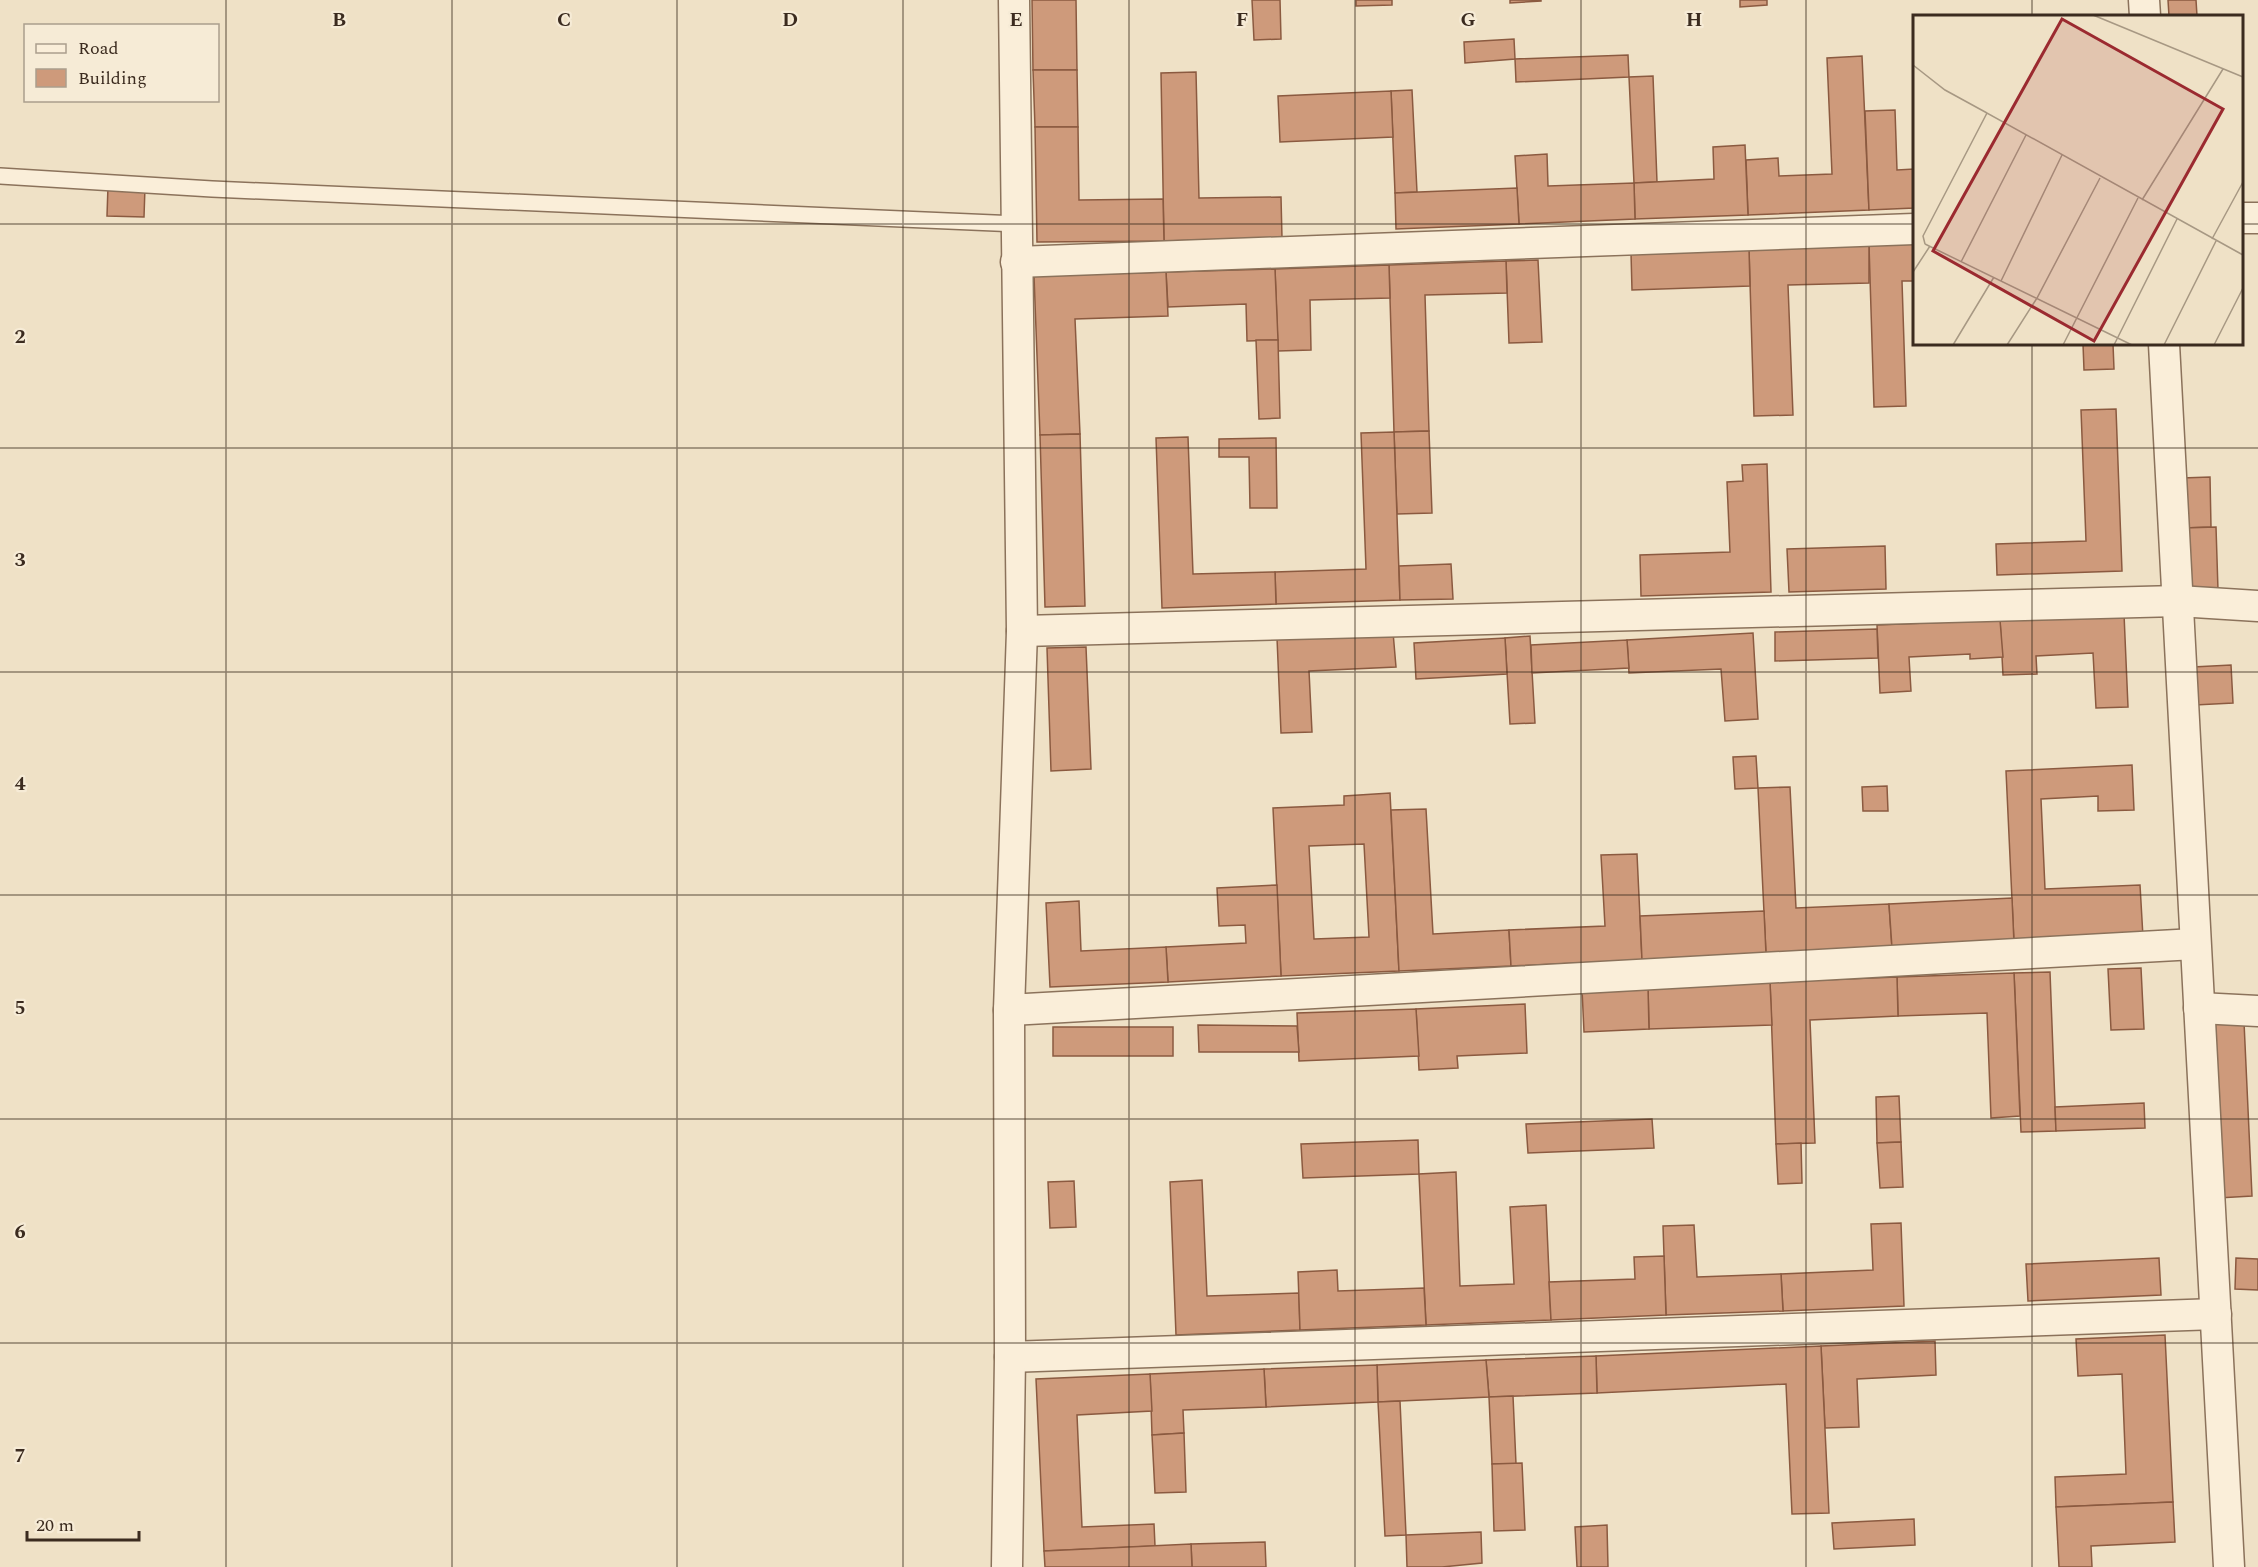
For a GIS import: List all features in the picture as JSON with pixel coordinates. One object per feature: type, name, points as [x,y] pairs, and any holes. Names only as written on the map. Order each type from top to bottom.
[{"type":"street","points":[[1007,1567],[1010,1357],[1009,1010],[1022,631],[1014,0]]},
{"type":"street","points":[[2144,0],[2145,15]]},
{"type":"street","points":[[1017,262],[1913,229]]},
{"type":"street","points":[[2164,345],[2229,1567]]},
{"type":"street","points":[[1022,631],[2178,601],[2258,606]]},
{"type":"street","points":[[1009,1010],[2195,944]]},
{"type":"street","points":[[2199,1008],[2258,1011]]},
{"type":"street","points":[[1010,1357],[2216,1314]]},
{"type":"lane","points":[[0,176],[212,189],[1018,224]]},
{"type":"building","points":[[1032,0],[1076,0],[1077,70],[1033,70]]},
{"type":"building","points":[[1252,0],[1280,0],[1281,39],[1254,40]]},
{"type":"building","points":[[1356,0],[1392,0],[1392,5],[1356,6]]},
{"type":"building","points":[[1510,0],[1541,0],[1541,1],[1510,3]]},
{"type":"building","points":[[1740,0],[1767,0],[1767,5],[1740,7]]},
{"type":"building","points":[[2168,0],[2196,0],[2197,15],[2169,15]]},
{"type":"building","points":[[1514,39],[1515,59],[1465,63],[1464,42]]},
{"type":"building","points":[[1628,55],[1629,77],[1516,82],[1515,59]]},
{"type":"building","points":[[1862,56],[1869,210],[1748,215],[1746,160],[1778,158],[1779,176],[1832,174],[1827,58]]},
{"type":"building","points":[[1033,70],[1077,70],[1078,127],[1035,127]]},
{"type":"building","points":[[1196,72],[1199,198],[1281,197],[1282,238],[1164,241],[1161,73]]},
{"type":"building","points":[[1653,76],[1657,182],[1634,183],[1629,77]]},
{"type":"building","points":[[1412,90],[1417,192],[1395,193],[1391,91]]},
{"type":"building","points":[[1391,91],[1393,137],[1280,142],[1278,96]]},
{"type":"building","points":[[1895,110],[1897,170],[1913,169],[1913,208],[1869,210],[1865,111]]},
{"type":"building","points":[[1035,127],[1078,127],[1079,200],[1163,199],[1164,241],[1037,242]]},
{"type":"building","points":[[1745,145],[1748,215],[1635,219],[1634,183],[1714,179],[1713,147]]},
{"type":"building","points":[[1547,154],[1548,186],[1634,183],[1635,219],[1519,224],[1515,156]]},
{"type":"building","points":[[108,186],[145,187],[144,217],[107,216]]},
{"type":"building","points":[[1517,188],[1519,224],[1396,229],[1395,193]]},
{"type":"building","points":[[1913,244],[1913,281],[1902,281],[1906,406],[1874,407],[1869,245]]},
{"type":"building","points":[[1869,245],[1869,283],[1788,285],[1793,415],[1754,416],[1749,249]]},
{"type":"building","points":[[1749,249],[1750,286],[1632,290],[1631,253]]},
{"type":"building","points":[[1538,260],[1542,342],[1509,343],[1506,261]]},
{"type":"building","points":[[1506,261],[1507,293],[1425,295],[1429,431],[1394,432],[1389,265]]},
{"type":"building","points":[[1389,265],[1390,298],[1310,300],[1311,350],[1278,351],[1275,269]]},
{"type":"building","points":[[1275,269],[1278,340],[1247,341],[1246,304],[1168,307],[1166,272]]},
{"type":"building","points":[[1166,272],[1168,316],[1075,319],[1080,434],[1040,435],[1034,276]]},
{"type":"building","points":[[1256,340],[1278,340],[1280,418],[1259,419]]},
{"type":"building","points":[[2083,345],[2113,345],[2114,369],[2084,370]]},
{"type":"building","points":[[2116,409],[2122,571],[1997,575],[1996,544],[2086,541],[2081,410]]},
{"type":"building","points":[[1429,431],[1432,513],[1397,514],[1394,432]]},
{"type":"building","points":[[1394,432],[1400,600],[1276,604],[1275,572],[1366,569],[1361,433]]},
{"type":"building","points":[[1080,434],[1085,606],[1045,607],[1040,435]]},
{"type":"building","points":[[1188,437],[1193,574],[1275,572],[1276,604],[1162,608],[1156,438]]},
{"type":"building","points":[[1276,438],[1277,508],[1250,508],[1249,457],[1219,457],[1219,439]]},
{"type":"building","points":[[1767,464],[1771,592],[1641,596],[1640,555],[1730,552],[1727,482],[1743,481],[1742,465]]},
{"type":"building","points":[[2210,477],[2211,527],[2183,528],[2182,478]]},
{"type":"building","points":[[2216,527],[2218,590],[2185,591],[2183,528]]},
{"type":"building","points":[[1885,546],[1886,589],[1789,592],[1787,549]]},
{"type":"building","points":[[1451,564],[1453,599],[1400,600],[1399,566]]},
{"type":"building","points":[[2124,614],[2128,707],[2096,708],[2093,653],[2036,656],[2037,674],[2003,675],[2000,620]]},
{"type":"building","points":[[2000,620],[2003,657],[1970,659],[1970,654],[1909,657],[1911,691],[1880,693],[1877,625]]},
{"type":"building","points":[[1877,629],[1878,658],[1775,661],[1775,632]]},
{"type":"building","points":[[1393,632],[1396,667],[1309,671],[1312,732],[1281,733],[1277,638]]},
{"type":"building","points":[[1753,633],[1758,719],[1725,721],[1721,669],[1629,673],[1627,640]]},
{"type":"building","points":[[1530,636],[1535,723],[1510,724],[1505,638]]},
{"type":"building","points":[[1505,638],[1507,674],[1416,679],[1414,643]]},
{"type":"building","points":[[1627,640],[1629,668],[1532,673],[1531,645]]},
{"type":"building","points":[[1086,647],[1091,769],[1051,771],[1047,648]]},
{"type":"building","points":[[2231,665],[2233,703],[2195,705],[2193,667]]},
{"type":"building","points":[[1756,756],[1758,788],[1735,789],[1733,757]]},
{"type":"building","points":[[2132,765],[2134,810],[2098,811],[2098,796],[2041,799],[2045,889],[2140,885],[2143,937],[2014,943],[2006,771]]},
{"type":"building","points":[[1887,786],[1888,811],[1863,811],[1862,787]]},
{"type":"building","points":[[1790,787],[1796,908],[1889,904],[1892,948],[1766,954],[1758,788]]},
{"type":"building","points":[[1390,793],[1399,971],[1281,976],[1273,808],[1344,805],[1344,796]],"holes":[[[1364,844],[1369,937],[1314,939],[1309,846]]]},
{"type":"building","points":[[1426,809],[1433,934],[1509,930],[1511,966],[1399,971],[1391,810]]},
{"type":"building","points":[[1637,854],[1642,960],[1511,966],[1509,930],[1605,926],[1601,855]]},
{"type":"building","points":[[1277,885],[1281,976],[1168,982],[1166,947],[1246,943],[1245,925],[1219,926],[1217,888]]},
{"type":"building","points":[[2012,898],[2014,943],[1892,948],[1889,904]]},
{"type":"building","points":[[1079,901],[1081,951],[1166,947],[1168,982],[1050,987],[1046,903]]},
{"type":"building","points":[[1764,911],[1766,954],[1642,960],[1640,916]]},
{"type":"building","points":[[2141,968],[2144,1029],[2111,1030],[2108,969]]},
{"type":"building","points":[[2050,972],[2056,1131],[2021,1132],[2014,973]]},
{"type":"building","points":[[2014,973],[2020,1116],[1991,1118],[1987,1013],[1898,1016],[1897,977]]},
{"type":"building","points":[[1897,977],[1898,1016],[1810,1020],[1815,1143],[1776,1144],[1770,982]]},
{"type":"building","points":[[1770,982],[1772,1025],[1649,1029],[1648,987]]},
{"type":"building","points":[[1648,987],[1649,1029],[1584,1032],[1582,989]]},
{"type":"building","points":[[1525,1004],[1527,1053],[1457,1056],[1458,1068],[1419,1070],[1416,1009]]},
{"type":"building","points":[[1416,1009],[1419,1056],[1299,1061],[1297,1013]]},
{"type":"building","points":[[2244,1022],[2252,1196],[2218,1198],[2210,1024]]},
{"type":"building","points":[[1198,1025],[1297,1026],[1299,1052],[1199,1052]]},
{"type":"building","points":[[1053,1027],[1173,1027],[1173,1056],[1053,1056]]},
{"type":"building","points":[[1899,1096],[1901,1142],[1877,1143],[1876,1097]]},
{"type":"building","points":[[2144,1103],[2145,1128],[2056,1131],[2055,1107]]},
{"type":"building","points":[[1652,1119],[1654,1148],[1528,1153],[1526,1124]]},
{"type":"building","points":[[1418,1140],[1419,1174],[1303,1178],[1301,1144]]},
{"type":"building","points":[[1901,1142],[1903,1187],[1880,1188],[1877,1143]]},
{"type":"building","points":[[1801,1143],[1802,1183],[1778,1184],[1776,1144]]},
{"type":"building","points":[[1456,1172],[1460,1286],[1514,1284],[1510,1207],[1546,1205],[1551,1320],[1426,1325],[1419,1174]]},
{"type":"building","points":[[1202,1180],[1207,1296],[1299,1293],[1300,1330],[1176,1335],[1170,1182]]},
{"type":"building","points":[[1074,1181],[1076,1227],[1050,1228],[1048,1182]]},
{"type":"building","points":[[1901,1223],[1904,1306],[1783,1311],[1781,1274],[1873,1270],[1871,1224]]},
{"type":"building","points":[[1694,1225],[1697,1277],[1781,1274],[1783,1311],[1666,1315],[1663,1226]]},
{"type":"building","points":[[1664,1256],[1666,1315],[1551,1320],[1549,1282],[1635,1279],[1634,1257]]},
{"type":"building","points":[[2159,1258],[2161,1295],[2028,1301],[2026,1264]]},
{"type":"building","points":[[2236,1258],[2258,1259],[2258,1290],[2235,1289]]},
{"type":"building","points":[[1337,1270],[1338,1291],[1424,1288],[1426,1325],[1300,1330],[1298,1272]]},
{"type":"building","points":[[2165,1335],[2173,1502],[2056,1507],[2055,1477],[2126,1474],[2122,1374],[2078,1376],[2076,1339]]},
{"type":"building","points":[[1935,1341],[1936,1375],[1857,1379],[1859,1427],[1825,1428],[1821,1346]]},
{"type":"building","points":[[1821,1346],[1829,1513],[1792,1514],[1786,1384],[1597,1393],[1596,1356]]},
{"type":"building","points":[[1596,1356],[1597,1393],[1489,1397],[1486,1360]]},
{"type":"building","points":[[1486,1360],[1489,1397],[1378,1402],[1377,1365]]},
{"type":"building","points":[[1377,1365],[1378,1402],[1266,1407],[1264,1369]]},
{"type":"building","points":[[1264,1369],[1266,1407],[1183,1410],[1184,1433],[1152,1435],[1150,1374]]},
{"type":"building","points":[[1150,1374],[1152,1411],[1077,1415],[1082,1527],[1154,1524],[1155,1546],[1044,1551],[1036,1379]]},
{"type":"building","points":[[1513,1396],[1516,1464],[1492,1464],[1489,1397]]},
{"type":"building","points":[[1400,1401],[1406,1535],[1385,1536],[1378,1402]]},
{"type":"building","points":[[1184,1433],[1186,1492],[1155,1493],[1152,1435]]},
{"type":"building","points":[[1522,1463],[1525,1530],[1494,1531],[1492,1464]]},
{"type":"building","points":[[2173,1502],[2175,1542],[2091,1546],[2092,1567],[2059,1567],[2056,1507]]},
{"type":"building","points":[[1914,1519],[1915,1545],[1834,1549],[1832,1523]]},
{"type":"building","points":[[1607,1525],[1608,1567],[1577,1567],[1575,1527]]},
{"type":"building","points":[[1481,1532],[1482,1563],[1442,1567],[1407,1567],[1406,1535]]},
{"type":"building","points":[[1265,1542],[1266,1567],[1192,1567],[1191,1544]]},
{"type":"building","points":[[1191,1544],[1192,1567],[1045,1567],[1044,1551]]}]
